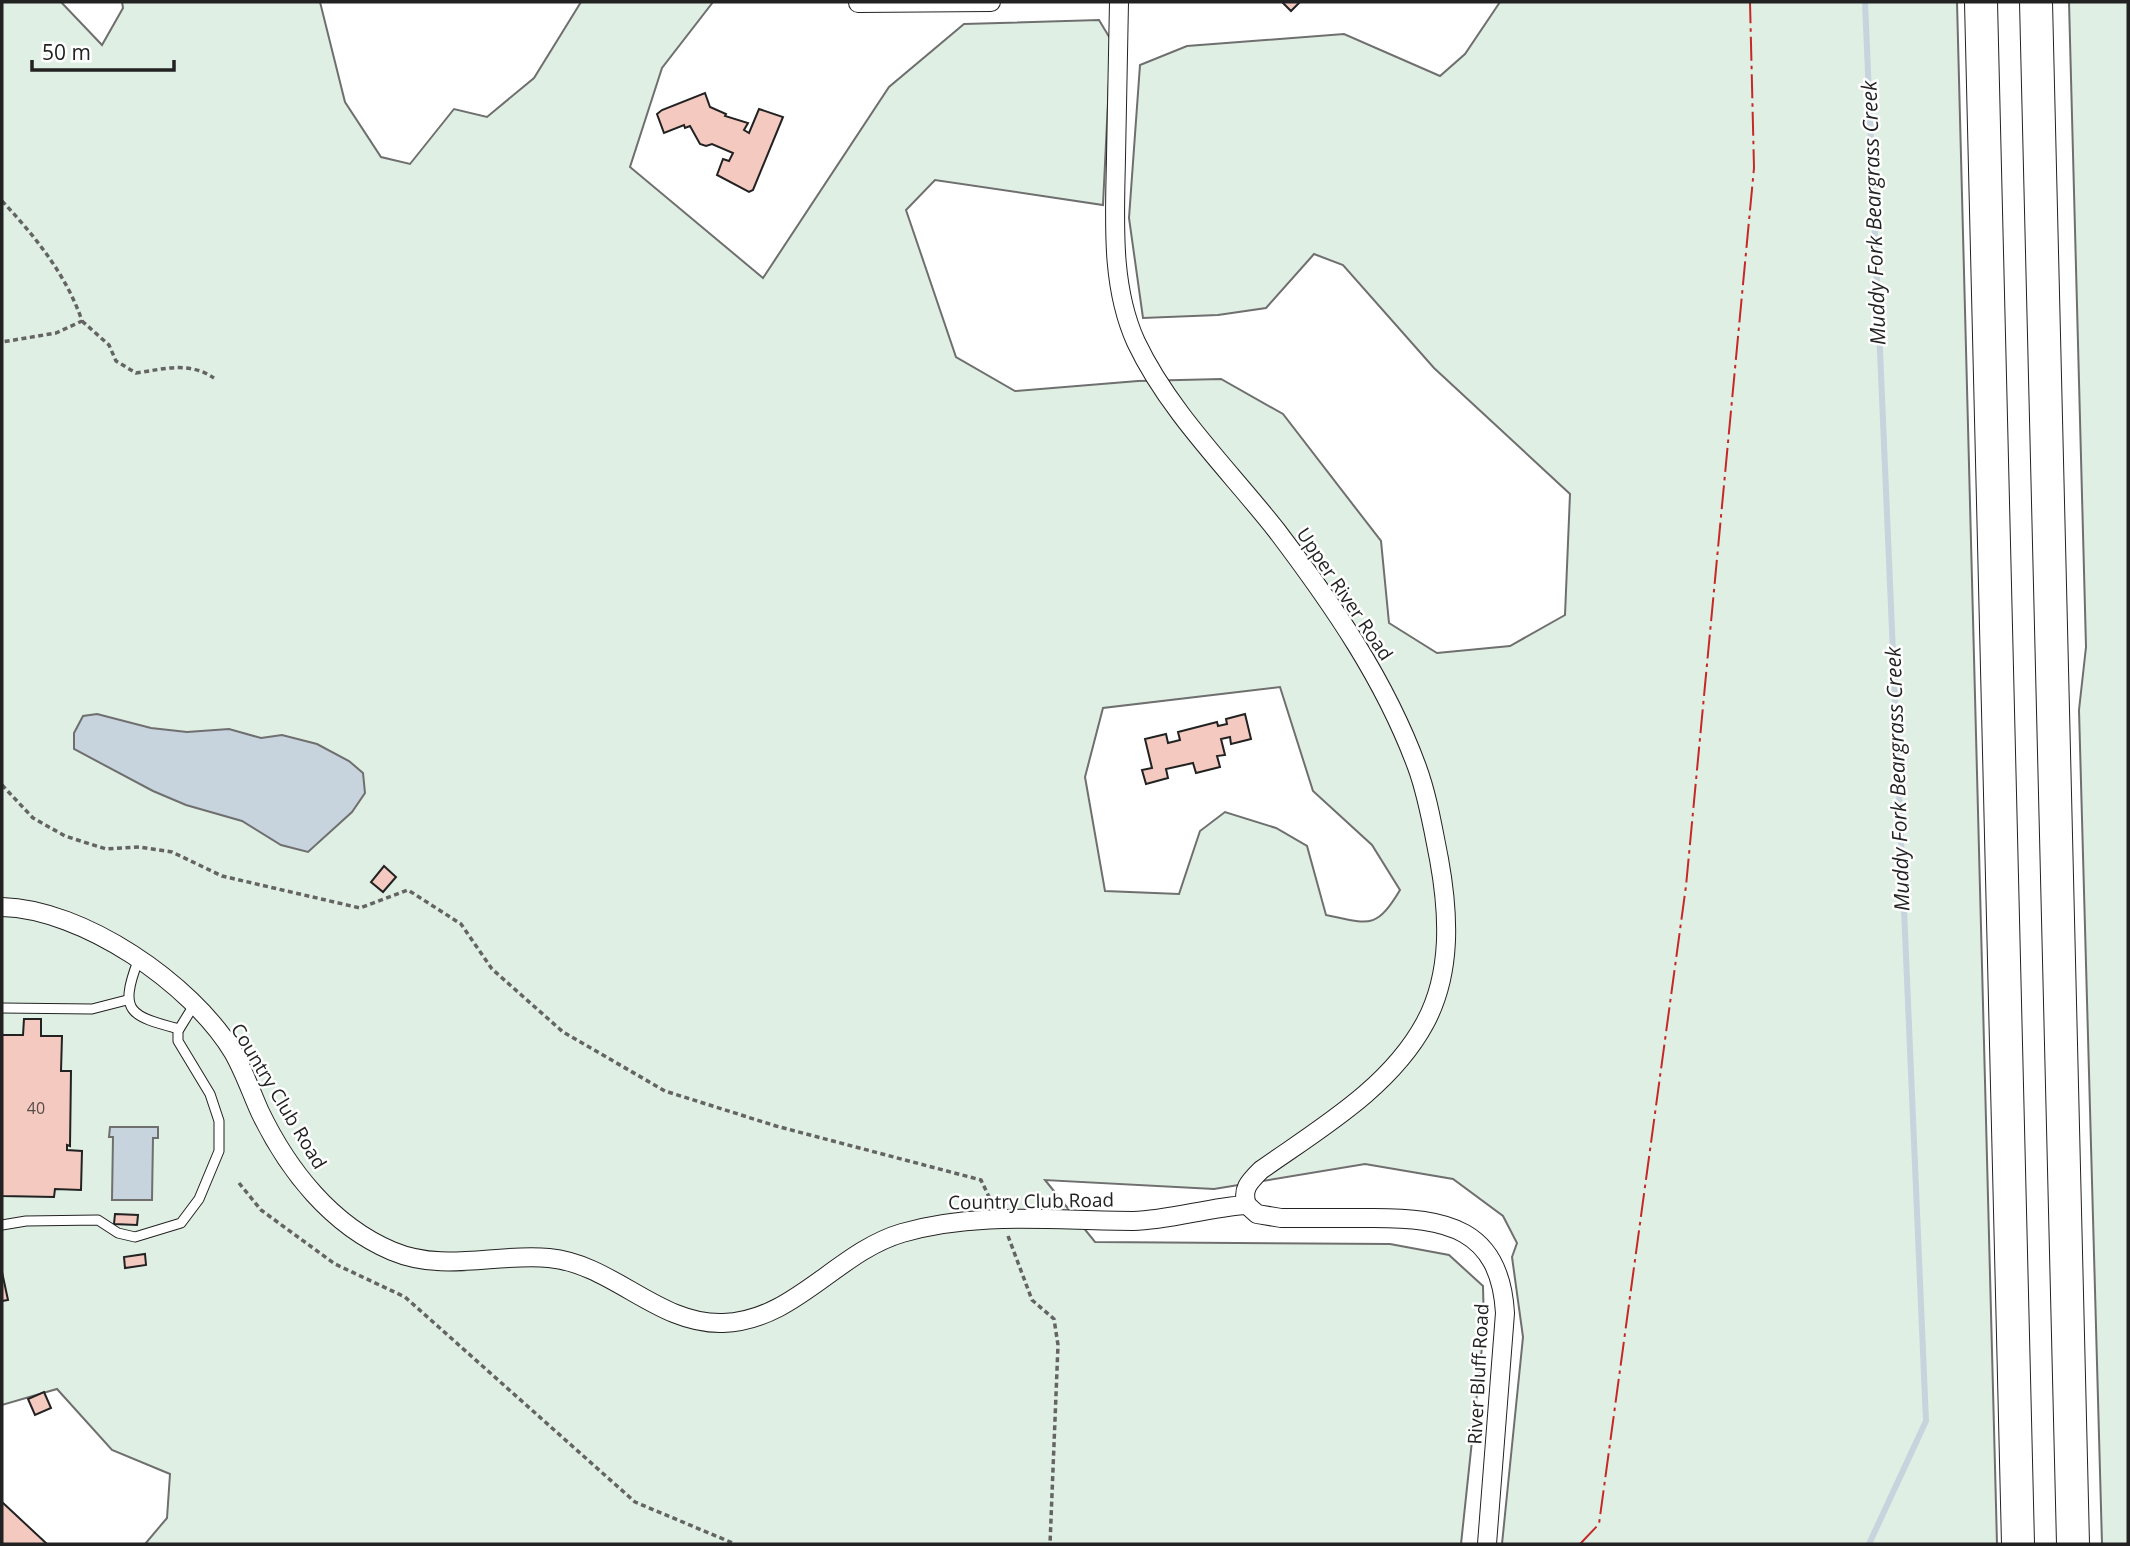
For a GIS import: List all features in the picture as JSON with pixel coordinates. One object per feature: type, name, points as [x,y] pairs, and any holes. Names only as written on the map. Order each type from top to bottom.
[{"type":"highway","points":[[1981,2],[2018,1544]]},
{"type":"highway","points":[[2036,2],[2073,1544]]},
{"type":"street","points":[[858,3],[991,2]]},
{"type":"street","name":"Upper River Road","points":[[1119,2],[1115,214],[1117,261],[1127,318],[1156,377],[1309,573],[1363,652],[1394,711],[1418,771],[1442,878],[1447,926],[1446,954],[1441,982],[1424,1026],[1405,1055],[1369,1090],[1261,1170],[1248,1184],[1245,1193],[1247,1205]]},
{"type":"street","name":"Country Club Road","points":[[2,906],[36,910],[71,920],[178,989],[234,1054],[262,1116],[292,1167],[321,1203],[361,1236],[398,1253],[428,1261],[482,1262],[547,1258],[576,1262],[604,1273],[665,1310],[692,1320],[720,1323],[751,1320],[790,1301],[874,1245],[932,1225],[971,1220],[1136,1221],[1247,1205]]},
{"type":"street","name":"River Bluff Road","points":[[1247,1205],[1257,1214],[1281,1218],[1433,1220],[1461,1230],[1477,1241],[1493,1260],[1504,1292],[1505,1324],[1487,1544]]},
{"type":"lane","points":[[138,961],[127,1000],[131,1012],[142,1019],[179,1029]]},
{"type":"lane","points":[[2,1008],[92,1009],[127,1000]]},
{"type":"lane","points":[[2,1224],[26,1220],[98,1220],[118,1233],[135,1237],[181,1223],[199,1199],[219,1151],[219,1131],[210,1094],[178,1041],[179,1029],[194,1005]]},
{"type":"path","points":[[2,201],[73,292],[82,321],[109,345],[116,360],[136,373],[180,366],[200,369],[214,378]]},
{"type":"path","points":[[2,342],[56,333],[82,321]]},
{"type":"path","points":[[2,785],[33,818],[65,835],[106,849],[139,848],[172,852],[222,876],[360,908],[408,890],[461,924],[492,969],[563,1032],[665,1091],[776,1126],[981,1180],[997,1213]]},
{"type":"path","points":[[239,1183],[261,1210],[335,1264],[405,1297],[635,1502],[735,1544]]},
{"type":"path","points":[[1007,1234],[1032,1300],[1054,1319],[1058,1345],[1050,1544]]},
{"type":"green space","points":[[2,2],[61,2],[102,45],[123,8],[122,2],[320,2],[345,102],[381,157],[410,164],[454,109],[487,117],[534,78],[581,2],[713,2],[662,68],[630,167],[763,278],[889,87],[964,24],[1099,20],[1111,40],[1103,205],[935,180],[906,210],[956,357],[1015,391],[1138,381],[1221,379],[1283,414],[1381,541],[1389,623],[1437,653],[1510,646],[1565,615],[1570,494],[1434,368],[1343,265],[1314,254],[1266,308],[1218,315],[1143,318],[1129,218],[1140,65],[1187,46],[1344,34],[1440,76],[1465,54],[1500,2],[1957,2],[1997,1544],[1502,1544],[1523,1337],[1512,1257],[1517,1243],[1503,1216],[1453,1179],[1365,1164],[1214,1189],[1045,1180],[1095,1242],[1390,1244],[1449,1255],[1483,1286],[1484,1328],[1461,1544],[145,1544],[167,1518],[170,1474],[112,1450],[57,1389],[2,1405]],"holes":[[[1280,687],[1313,791],[1372,845],[1400,890],[1377,918],[1362,922],[1326,915],[1307,846],[1276,828],[1225,812],[1200,831],[1179,894],[1105,891],[1085,777],[1103,708]]]},
{"type":"green space","points":[[2069,2],[2128,2],[2128,1544],[2102,1544],[2079,710],[2086,647]]},
{"type":"shaded area","points":[[97,714],[151,728],[187,732],[229,729],[261,738],[282,735],[317,744],[349,761],[363,773],[365,793],[352,812],[308,852],[281,845],[242,821],[186,805],[153,791],[74,749],[74,733],[83,716]]},
{"type":"shaded area","points":[[110,1127],[158,1127],[158,1138],[153,1138],[152,1200],[112,1200],[113,1137],[109,1137]]},
{"type":"building","points":[[1282,2],[1300,2],[1291,11]]},
{"type":"building","points":[[705,93],[710,107],[726,114],[725,116],[748,123],[744,130],[749,133],[759,109],[783,117],[753,190],[749,192],[717,175],[723,159],[729,161],[733,153],[712,144],[700,144],[690,126],[685,128],[684,125],[664,133],[657,114]]},
{"type":"building","points":[[1245,714],[1251,739],[1231,744],[1230,737],[1221,739],[1225,755],[1217,756],[1220,767],[1196,773],[1193,763],[1166,769],[1168,778],[1146,784],[1142,770],[1152,768],[1145,739],[1166,734],[1168,743],[1180,740],[1178,732],[1217,722],[1218,726],[1227,724],[1226,719]]},
{"type":"building","points":[[384,866],[396,877],[383,892],[371,882]]},
{"type":"building","points":[[24,1019],[41,1019],[41,1036],[62,1036],[61,1071],[71,1071],[70,1146],[67,1145],[67,1150],[82,1151],[81,1190],[55,1189],[54,1197],[2,1196],[2,1035],[23,1035]]},
{"type":"building","points":[[115,1214],[138,1215],[137,1225],[114,1224]]},
{"type":"building","points":[[145,1254],[146,1265],[125,1268],[124,1257]]},
{"type":"building","points":[[2,1272],[8,1300],[2,1301]]},
{"type":"building","points":[[44,1392],[51,1408],[35,1415],[28,1399]]},
{"type":"building","points":[[2,1502],[47,1544],[2,1544]]},
{"type":"waterway","name":"Muddy Fork Beargrass Creek","points":[[1865,2],[1926,1421],[1869,1544]]},
{"type":"power","points":[[1580,1544],[1599,1524],[1686,886],[1754,168],[1750,2]]}]
